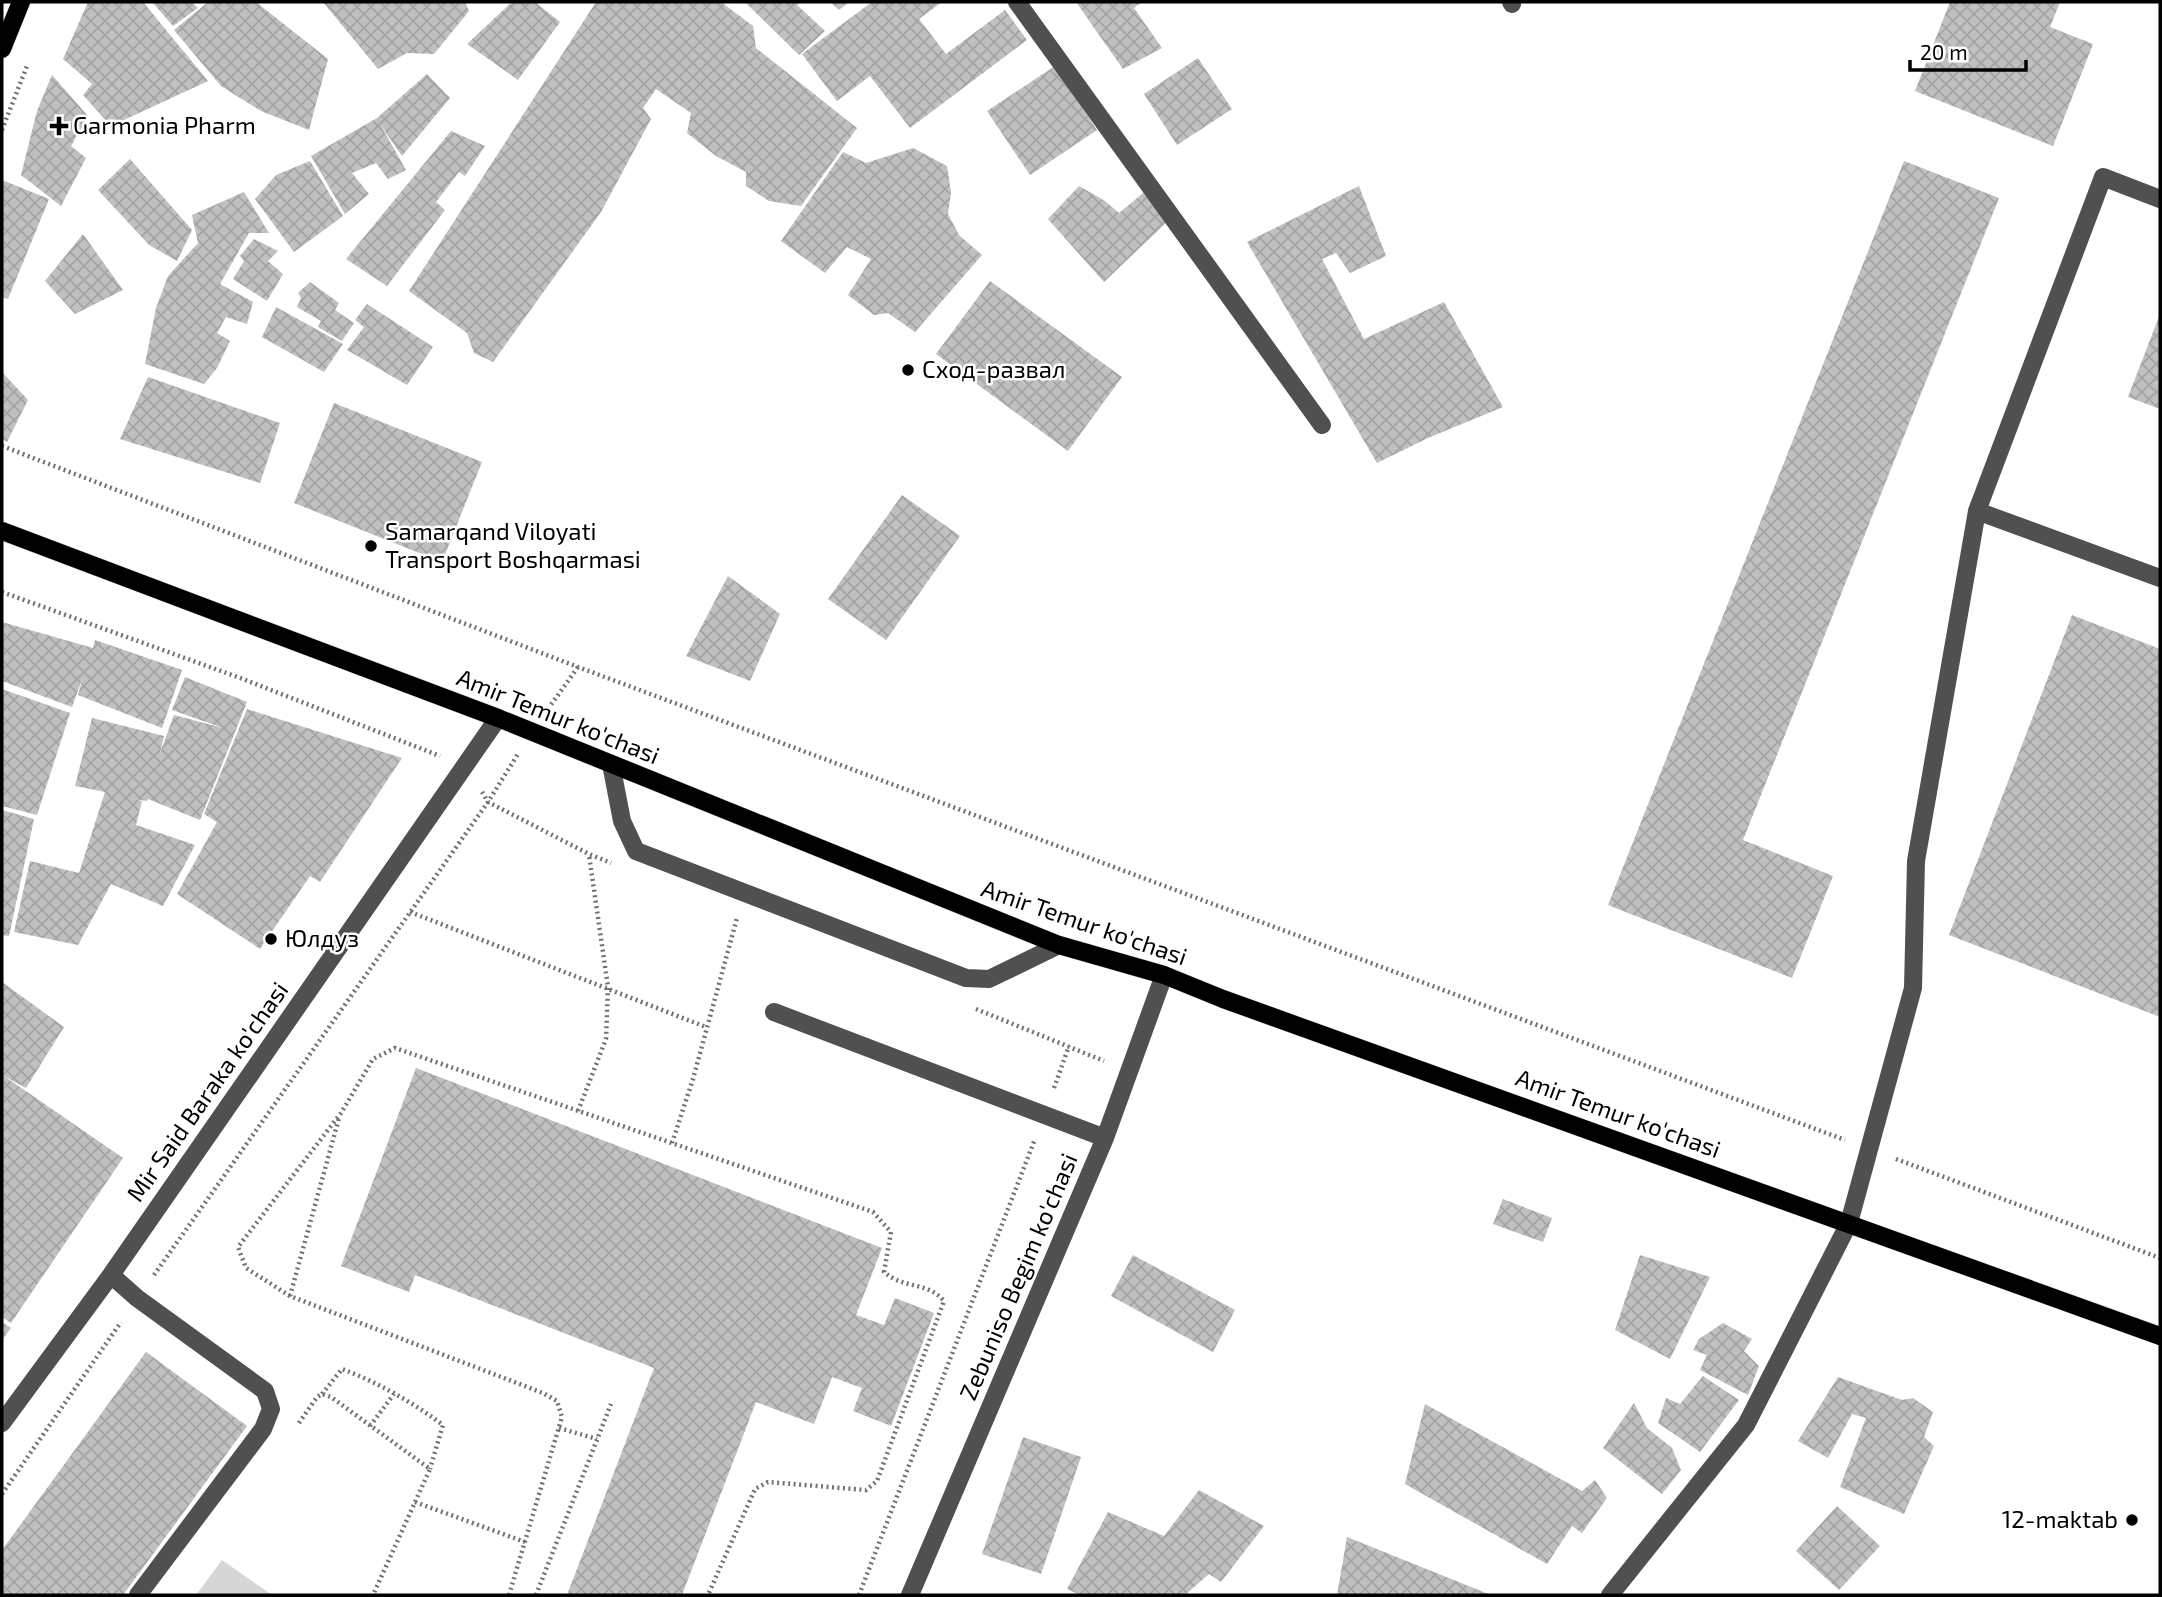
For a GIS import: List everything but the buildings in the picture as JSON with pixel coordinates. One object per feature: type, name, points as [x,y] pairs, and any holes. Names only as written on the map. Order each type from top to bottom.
[{"type":"main road","points":[[2,49],[21,2]]},
{"type":"main road","name":"Amir Temur ko'chasi","points":[[2,531],[498,718],[1059,945],[1164,975],[1236,1004],[2160,1336]]},
{"type":"street","points":[[1017,2],[1322,425]]},
{"type":"street","points":[[1609,1595],[1746,1425],[1849,1223],[1913,988],[1916,861],[1977,512],[2103,177],[2160,199]]},
{"type":"street","points":[[1977,512],[2160,578]]},
{"type":"street","name":"Mir Said Baraka ko'chasi","points":[[2,1423],[111,1275],[498,718]]},
{"type":"street","points":[[611,764],[622,821],[636,851],[967,978],[989,979],[1059,945]]},
{"type":"street","name":"Zebuniso Begim ko'chasi","points":[[910,1595],[1105,1138],[1164,975]]},
{"type":"street","points":[[774,1012],[1105,1138]]},
{"type":"street","points":[[111,1275],[138,1298],[265,1391],[271,1409],[263,1429],[138,1595]]},
{"type":"path","points":[[2,446],[578,667],[2160,1258]]},
{"type":"path","points":[[2,592],[243,680],[465,766],[488,802],[614,864]]},
{"type":"path","points":[[2,1494],[488,802],[532,732],[578,667]]},
{"type":"path","points":[[578,1111],[606,1039],[608,987],[589,854]]},
{"type":"path","points":[[410,912],[706,1027]]},
{"type":"path","points":[[672,1143],[693,1079],[739,914]]},
{"type":"path","points":[[967,1005],[1130,1072]]},
{"type":"path","points":[[859,1595],[1069,1046]]},
{"type":"path","points":[[509,1595],[562,1417],[557,1401],[543,1393],[290,1296],[246,1269],[238,1247],[341,1113],[373,1059],[395,1048],[873,1212],[891,1232],[884,1272],[895,1282],[935,1290],[944,1301],[877,1481],[866,1490],[768,1482],[755,1489],[708,1595]]},
{"type":"path","points":[[290,1296],[341,1113]]},
{"type":"path","points":[[294,1430],[317,1397],[342,1369],[425,1411],[443,1425],[430,1469],[373,1595]]},
{"type":"path","points":[[322,1394],[331,1397],[430,1469]]},
{"type":"path","points":[[370,1426],[394,1394]]},
{"type":"path","points":[[536,1595],[611,1404]]},
{"type":"path","points":[[559,1428],[597,1440]]},
{"type":"path","points":[[415,1502],[525,1542]]},
{"type":"shaded area","points":[[222,1560],[272,1595],[196,1595]]},
{"type":"place","name":"Garmonia Pharm","points":[[59,126]]},
{"type":"place","name":"Сход-развал","points":[[908,370]]},
{"type":"place","name":"Samarqand Viloyati Transport Boshqarmasi","points":[[371,546]]},
{"type":"place","name":"Юлдуз","points":[[271,939]]},
{"type":"place","name":"12-maktab","points":[[2132,1520]]}]
